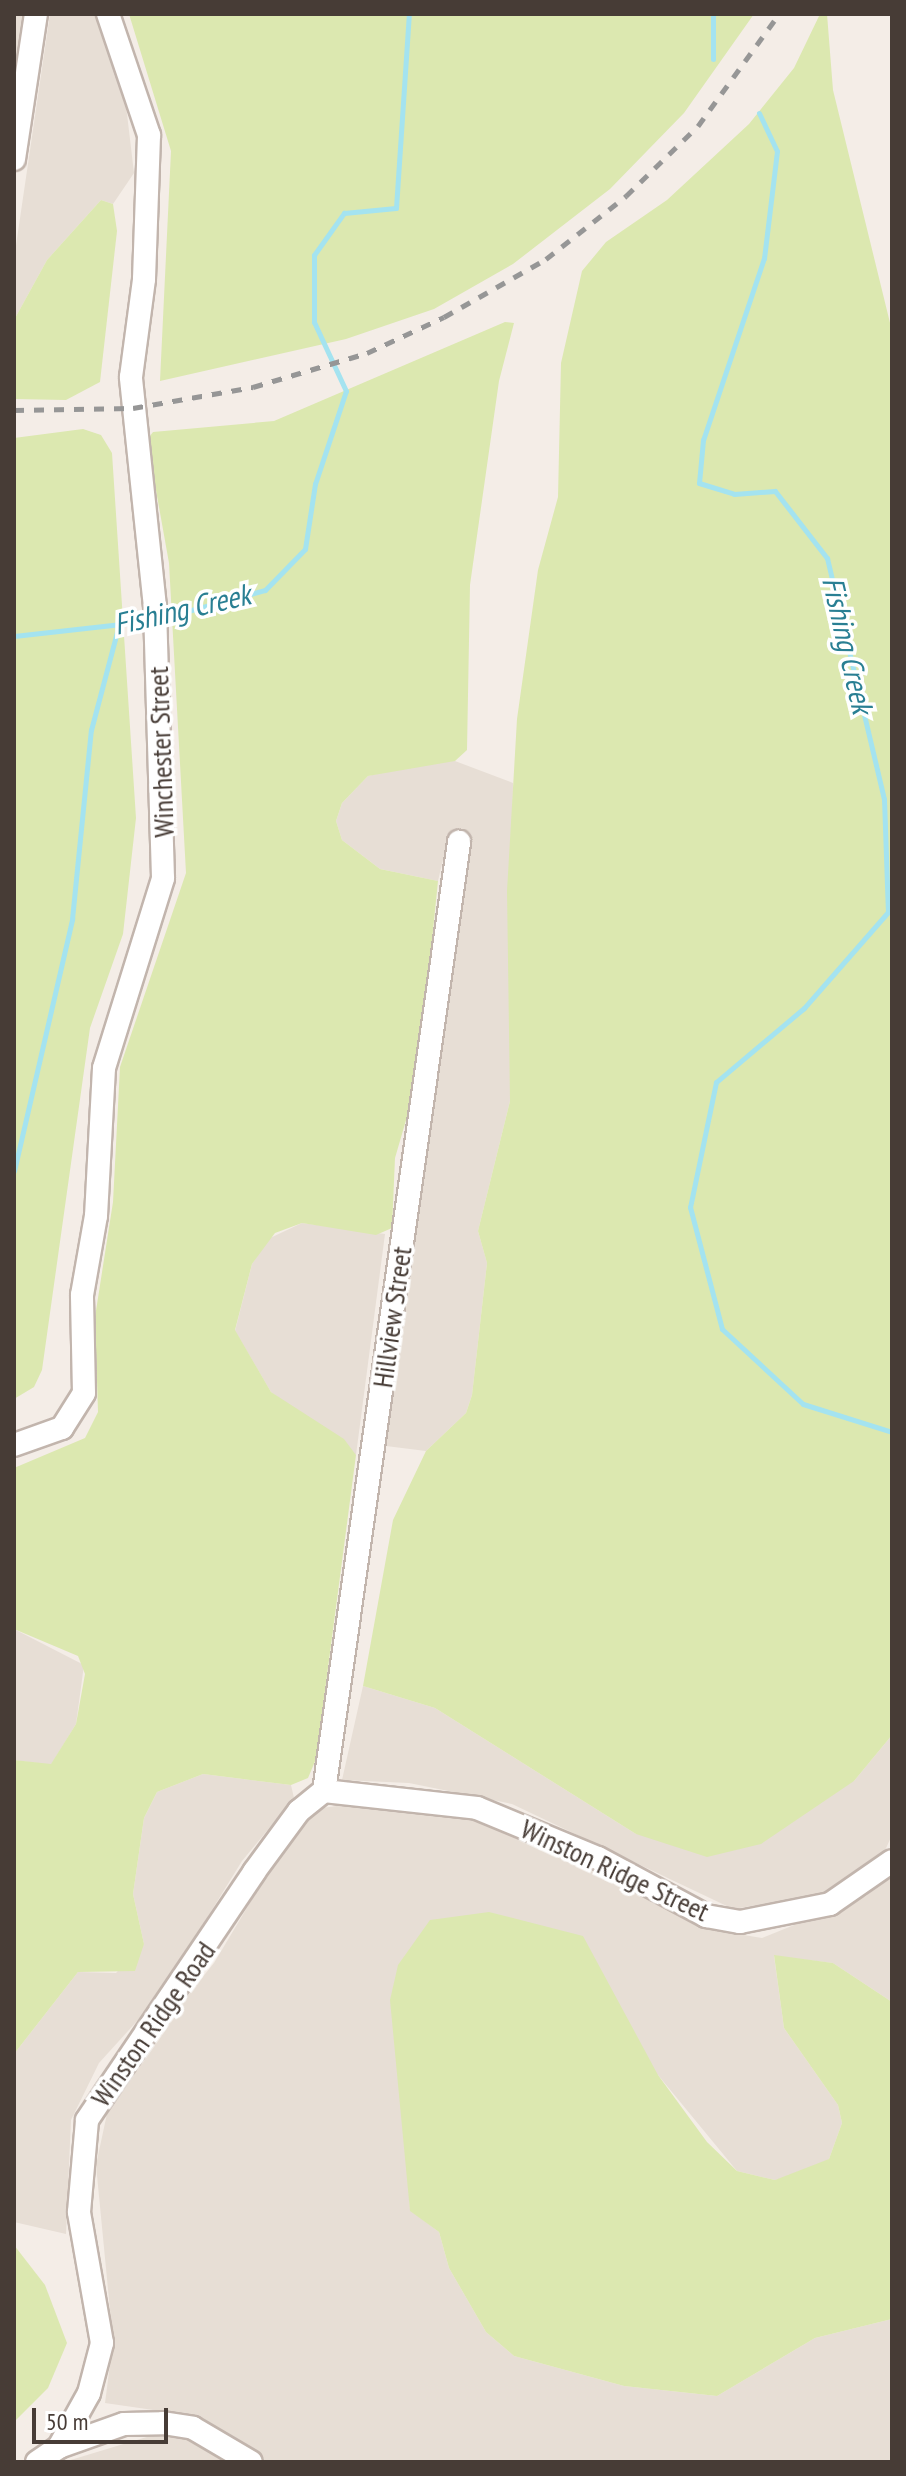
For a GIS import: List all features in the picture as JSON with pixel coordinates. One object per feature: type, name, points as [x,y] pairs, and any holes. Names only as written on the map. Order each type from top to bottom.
[{"type":"street","points":[[14,159],[36,14]]},
{"type":"street","name":"Winchester Street","points":[[14,1445],[62,1428],[84,1393],[82,1295],[96,1216],[104,1068],[163,878],[156,618],[131,377],[144,279],[149,135],[108,14]]},
{"type":"street","name":"Hillview Street","points":[[324,1791],[459,842]]},
{"type":"street","name":"Winston Ridge Street","points":[[324,1791],[477,1808],[598,1858],[706,1916],[740,1922],[830,1904],[892,1861]]},
{"type":"street","name":"Winston Ridge Road","points":[[37,2462],[59,2447],[89,2393],[102,2343],[79,2212],[87,2120],[254,1872],[299,1811],[324,1791]]},
{"type":"street","points":[[59,2447],[124,2424],[163,2423],[193,2428],[251,2462]]},
{"type":"shaded area","points":[[14,14],[24,14],[14,85]]},
{"type":"shaded area","points":[[50,14],[95,14],[125,97],[134,173],[113,204],[101,200],[47,260],[14,320],[14,259]]},
{"type":"shaded area","points":[[428,761],[455,761],[513,783],[510,1101],[478,1231],[487,1263],[472,1395],[466,1413],[426,1451],[386,1446],[470,843],[449,834],[438,881],[380,869],[342,840],[336,821],[342,803],[368,776]]},
{"type":"shaded area","points":[[302,1223],[385,1234],[356,1455],[271,1392],[235,1331],[252,1264],[268,1239]]},
{"type":"shaded area","points":[[14,1629],[84,1665],[76,1724],[51,1765],[14,1760]]},
{"type":"shaded area","points":[[363,1686],[435,1708],[636,1834],[854,1781],[892,1735],[892,1835],[882,1857],[819,1895],[733,1909],[512,1804],[409,1783],[342,1780]]},
{"type":"shaded area","points":[[203,1774],[291,1785],[294,1798],[242,1861],[157,1999],[99,2063],[71,2120],[66,2234],[14,2222],[14,2054],[78,1972],[116,1973],[144,1944],[133,1894],[144,1818],[157,1792]]},
{"type":"shaded area","points":[[351,1804],[434,1811],[514,1831],[707,1929],[762,1938],[866,1896],[892,1874],[892,2002],[833,1963],[774,1956],[784,2028],[838,2105],[842,2123],[829,2159],[813,2171],[775,2180],[737,2171],[658,2075],[405,2111],[410,2210],[439,2232],[449,2268],[486,2332],[514,2356],[624,2386],[717,2396],[815,2338],[892,2319],[892,2462],[264,2462],[174,2413],[105,2403],[113,2341],[96,2165],[108,2109],[137,2058],[214,1963],[284,1846],[315,1809]]},
{"type":"shaded area","points":[[150,2436],[184,2438],[230,2462],[64,2462]]},
{"type":"green space","points":[[129,14],[754,14],[684,113],[610,189],[513,264],[434,309],[346,339],[160,381],[171,151]]},
{"type":"green space","points":[[820,14],[827,14],[833,90],[892,331],[892,1735],[854,1781],[761,1844],[707,1857],[636,1834],[435,1708],[363,1686],[393,1520],[426,1451],[466,1413],[472,1395],[487,1263],[478,1231],[510,1101],[507,891],[517,719],[538,570],[558,497],[561,363],[582,271],[606,242],[667,200],[749,124],[794,68]]},
{"type":"green space","points":[[101,200],[113,204],[117,231],[100,382],[66,400],[14,399],[14,320],[47,260]]},
{"type":"green space","points":[[505,322],[514,323],[499,381],[470,585],[467,750],[455,761],[368,776],[342,803],[336,821],[342,840],[380,869],[438,881],[418,1079],[395,1158],[392,1228],[376,1235],[302,1223],[275,1233],[252,1264],[235,1330],[271,1392],[344,1439],[356,1455],[316,1759],[308,1778],[291,1785],[203,1774],[157,1792],[144,1818],[133,1894],[144,1944],[135,1971],[78,1972],[14,2054],[14,1760],[51,1764],[76,1724],[85,1674],[78,1656],[14,1629],[14,1468],[85,1438],[98,1412],[95,1317],[113,1202],[120,1067],[186,873],[169,563],[147,440],[153,432],[274,421]]},
{"type":"green space","points":[[83,429],[101,435],[112,453],[136,818],[123,934],[90,1028],[42,1370],[34,1387],[14,1399],[14,438]]},
{"type":"green space","points":[[489,1912],[583,1936],[658,2075],[707,2142],[737,2171],[775,2180],[829,2159],[842,2123],[838,2105],[784,2028],[774,1955],[833,1963],[892,2002],[892,2319],[815,2338],[717,2396],[624,2386],[514,2356],[486,2332],[449,2268],[439,2232],[410,2211],[390,2000],[398,1965],[430,1920]]},
{"type":"green space","points":[[14,2245],[45,2285],[67,2343],[48,2388],[14,2422]]},
{"type":"waterway","name":"Fishing Creek","points":[[162,618],[265,590],[305,549],[315,484],[346,391],[314,322],[314,255],[344,213],[396,208],[409,14]]},
{"type":"waterway","name":"Fishing Creek","points":[[713,14],[713,59]]},
{"type":"waterway","name":"Fishing Creek","points":[[759,113],[777,151],[764,258],[703,440],[699,483],[734,494],[775,491],[827,558],[884,799],[888,912],[804,1008],[716,1082],[690,1207],[722,1329],[803,1404],[892,1432]]},
{"type":"waterway","name":"Fishing Creek","points":[[14,636],[148,621]]},
{"type":"waterway","points":[[14,1171],[72,919],[91,730],[118,628]]},
{"type":"railway","points":[[14,410],[133,408],[253,387],[367,353],[444,317],[546,259],[626,196],[698,126],[779,14]]}]
